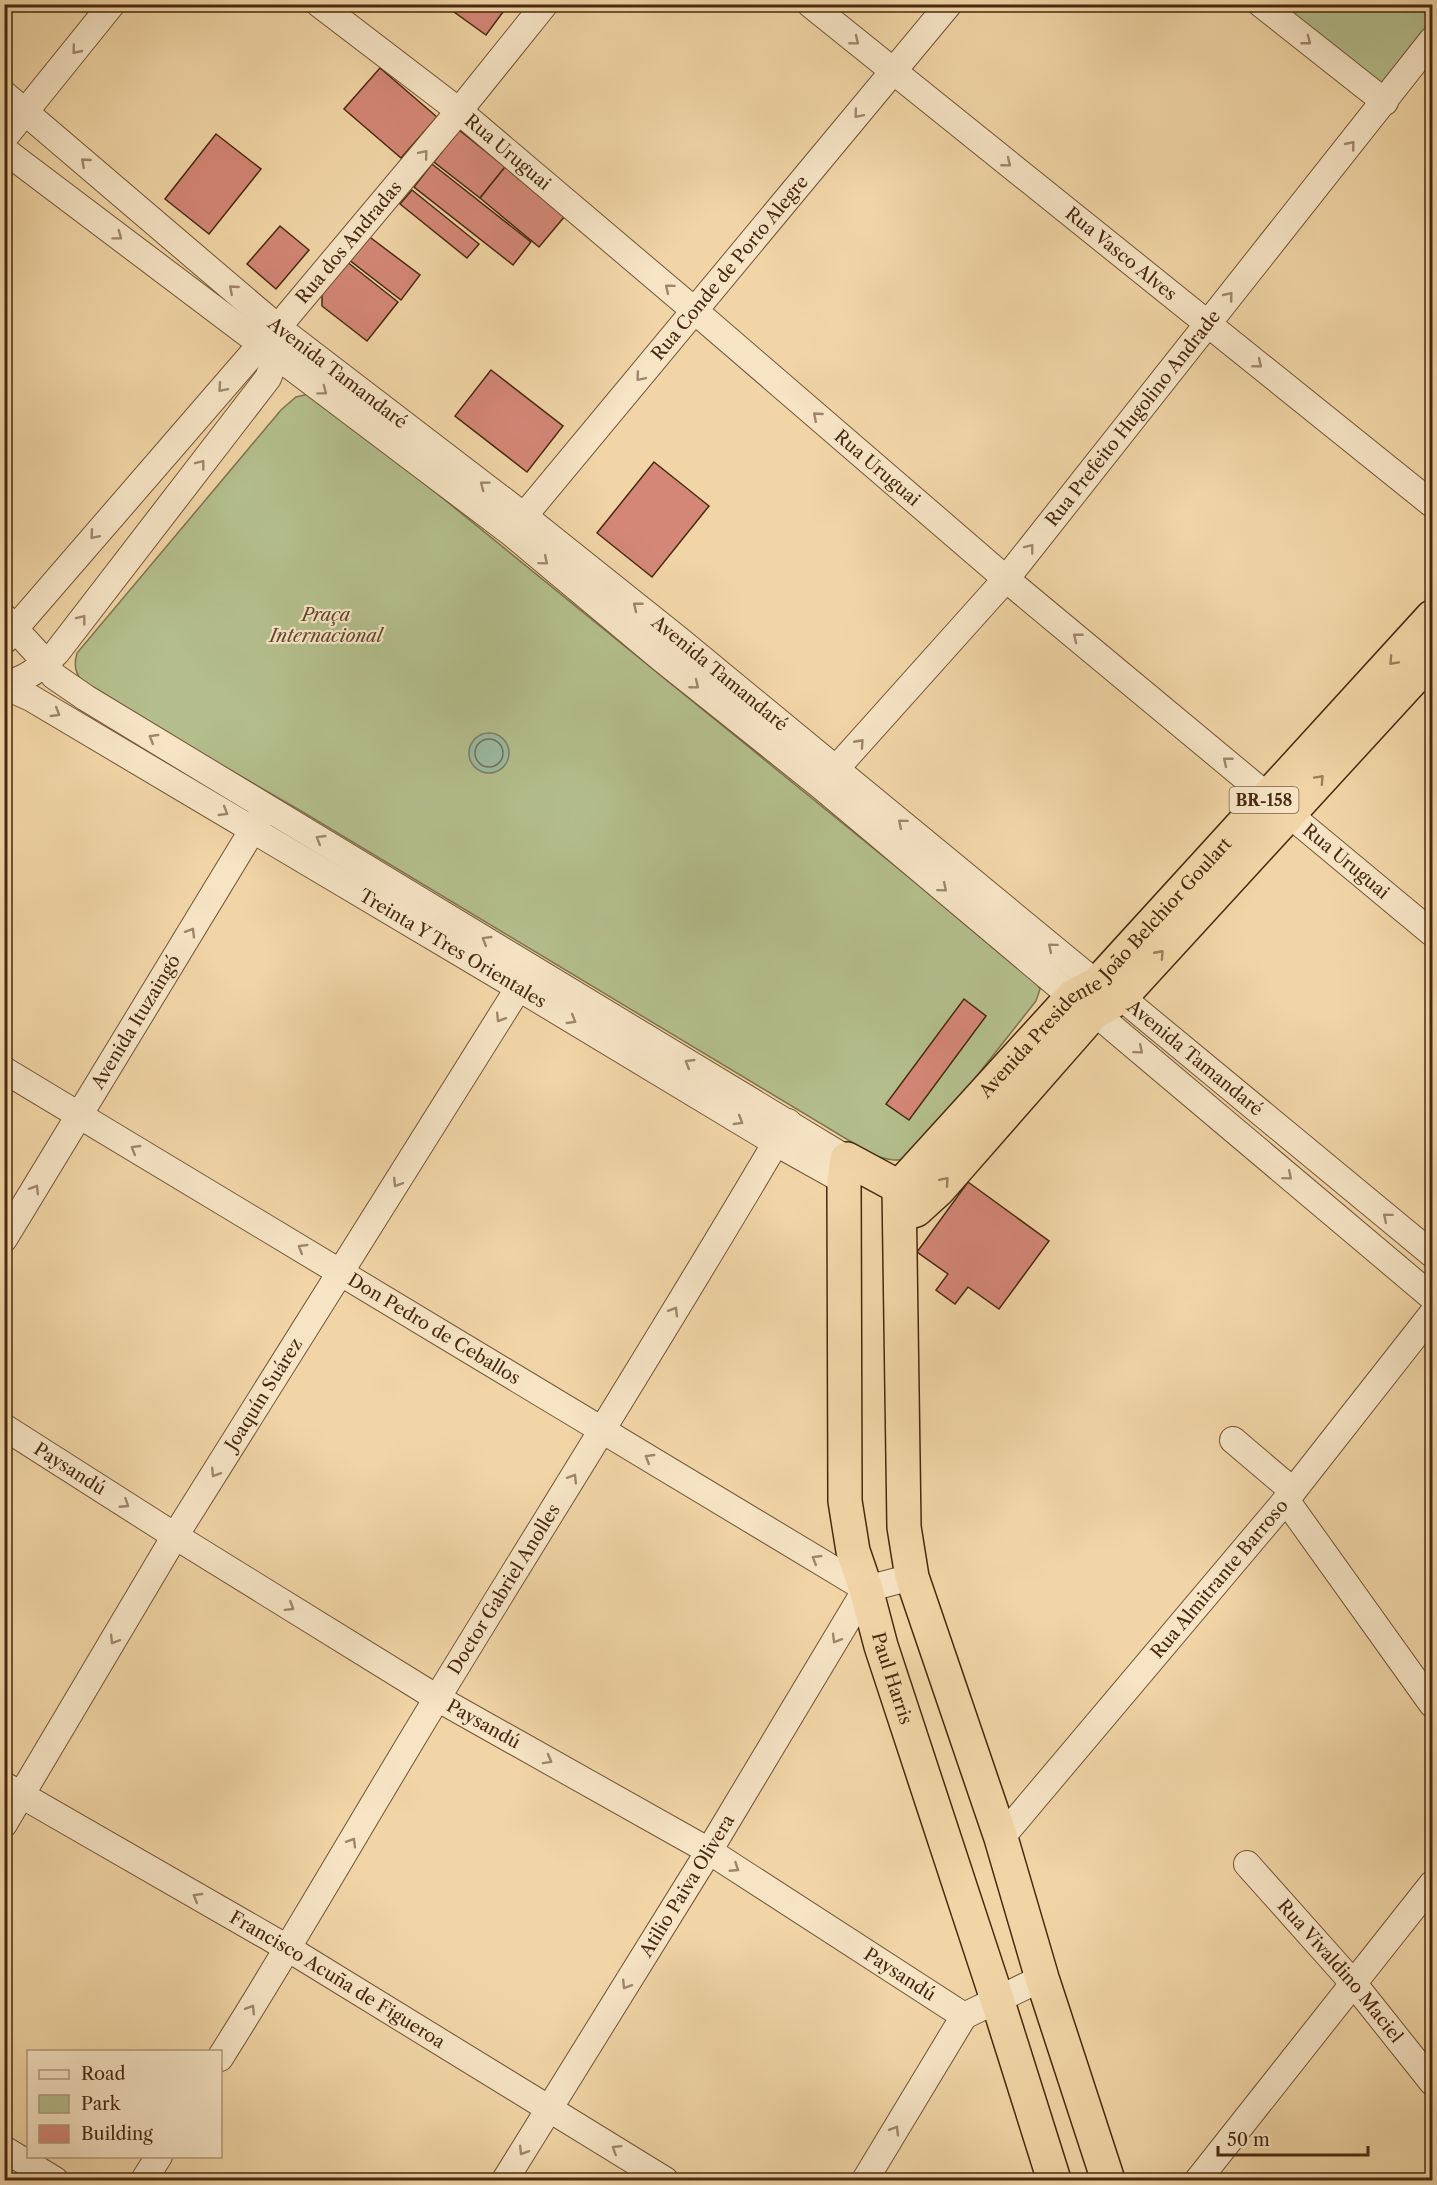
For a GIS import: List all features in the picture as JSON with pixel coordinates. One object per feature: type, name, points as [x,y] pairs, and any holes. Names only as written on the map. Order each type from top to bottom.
[{"type":"highway","name":"Avenida Presidente João Belchior Goulart","points":[[1279,804],[1432,617]]},
{"type":"highway","name":"Avenida Presidente João Belchior Goulart","points":[[899,1201],[916,1210],[938,1190],[1096,998],[1279,804],[1432,658]]},
{"type":"highway","name":"Treinta Y Tres Orientales","points":[[845,1170],[899,1201]]},
{"type":"highway","name":"Paul Harris","points":[[845,1170],[845,1501],[853,1551],[881,1646],[1054,2181]]},
{"type":"highway","points":[[899,1201],[904,1527],[912,1577],[1001,1838],[1042,1978],[1108,2181]]},
{"type":"street","points":[[4,138],[15,113],[112,4]]},
{"type":"street","name":"Rua Uruguai","points":[[319,4],[459,111],[1006,579],[1432,933]]},
{"type":"street","name":"Rua dos Andradas","points":[[11,635],[272,342],[545,4]]},
{"type":"street","name":"Rua Vasco Alves","points":[[810,4],[1432,504]]},
{"type":"street","name":"Rua Conde de Porto Alegre","points":[[517,524],[949,4]]},
{"type":"street","points":[[1261,4],[1385,102]]},
{"type":"street","name":"Rua Prefeito Hugolino Andrade","points":[[829,778],[1006,579],[1432,40]]},
{"type":"street","name":"Avenida Tamandaré","points":[[4,94],[15,113],[272,342]]},
{"type":"street","name":"Avenida Tamandaré","points":[[4,150],[272,342],[517,524],[653,651],[829,778],[1096,998],[1432,1254]]},
{"type":"street","name":"Rua dos Andradas","points":[[4,685],[26,677],[45,664],[57,652],[268,378],[272,342]]},
{"type":"street","name":"Treinta Y Tres Orientales","points":[[11,635],[45,664],[54,676],[86,698],[267,806],[525,978]]},
{"type":"street","name":"Treinta Y Tres Orientales","points":[[4,685],[31,698],[253,829],[525,978],[845,1170]]},
{"type":"street","name":"Avenida Ituzaingó","points":[[4,1239],[267,806]]},
{"type":"street","name":"Joaquín Suárez","points":[[4,1824],[13,1791],[525,978]]},
{"type":"street","name":"Avenida Tamandaré","points":[[1096,998],[1432,1298]]},
{"type":"street","name":"Don Pedro de Ceballos","points":[[4,1070],[866,1589]]},
{"type":"street","name":"Doctor Gabriel Anolles","points":[[222,2055],[289,1949],[437,1698],[603,1430],[782,1132]]},
{"type":"street","name":"Rua Almitrante Barroso","points":[[1001,1838],[1290,1495],[1432,1314]]},
{"type":"street","name":"Paysandú","points":[[4,1427],[437,1698],[709,1851],[964,2016]]},
{"type":"street","points":[[1233,1440],[1290,1495],[1432,1704]]},
{"type":"street","points":[[866,1589],[912,1577]]},
{"type":"street","name":"Atilio Paiva Olivera","points":[[505,2181],[709,1851],[866,1589]]},
{"type":"street","name":"Francisco Acuña de Figueroa","points":[[13,1791],[289,1949],[665,2181]]},
{"type":"street","name":"Rua Vivaldino Maciel","points":[[1247,1864],[1354,1984],[1432,2082]]},
{"type":"street","points":[[1198,2181],[1432,1884]]},
{"type":"street","points":[[865,2181],[964,2016],[1042,1978]]},
{"type":"street","points":[[4,2149],[55,2181]]},
{"type":"street","points":[[144,2181],[158,2158]]},
{"type":"green space","points":[[1261,5],[1432,5],[1432,40],[1385,102]]},
{"type":"green space","name":"Praça Internacional","points":[[309,394],[322,400],[1033,978],[1040,989],[1036,1001],[912,1158],[892,1160],[873,1155],[301,811],[85,686],[76,670],[77,653],[281,410],[296,397]]},
{"type":"water","points":[[489,733],[497,734],[503,739],[508,745],[508,761],[503,767],[497,772],[489,773],[481,772],[475,767],[470,761],[469,753],[470,745],[475,739],[481,734]]},
{"type":"building","points":[[443,4],[491,4],[503,12],[486,35]]},
{"type":"building","points":[[380,68],[437,117],[401,158],[344,109]]},
{"type":"building","points":[[459,130],[505,167],[480,198],[434,162]]},
{"type":"building","points":[[216,134],[261,169],[209,234],[165,199]]},
{"type":"building","points":[[432,164],[531,242],[513,265],[414,187]]},
{"type":"building","points":[[505,167],[565,216],[539,247],[480,198]]},
{"type":"building","points":[[412,190],[479,244],[467,258],[400,204]]},
{"type":"building","points":[[280,226],[309,250],[276,289],[247,264]]},
{"type":"building","points":[[367,235],[420,275],[401,300],[348,259]]},
{"type":"building","points":[[346,261],[398,302],[367,341],[322,306],[322,290]]},
{"type":"building","points":[[491,370],[563,426],[527,472],[455,416]]},
{"type":"building","points":[[654,462],[709,506],[652,577],[597,533]]},
{"type":"building","points":[[964,999],[986,1016],[909,1120],[886,1104]]},
{"type":"building","points":[[968,1182],[1049,1241],[999,1309],[968,1287],[955,1304],[936,1290],[948,1274],[917,1252]]}]
